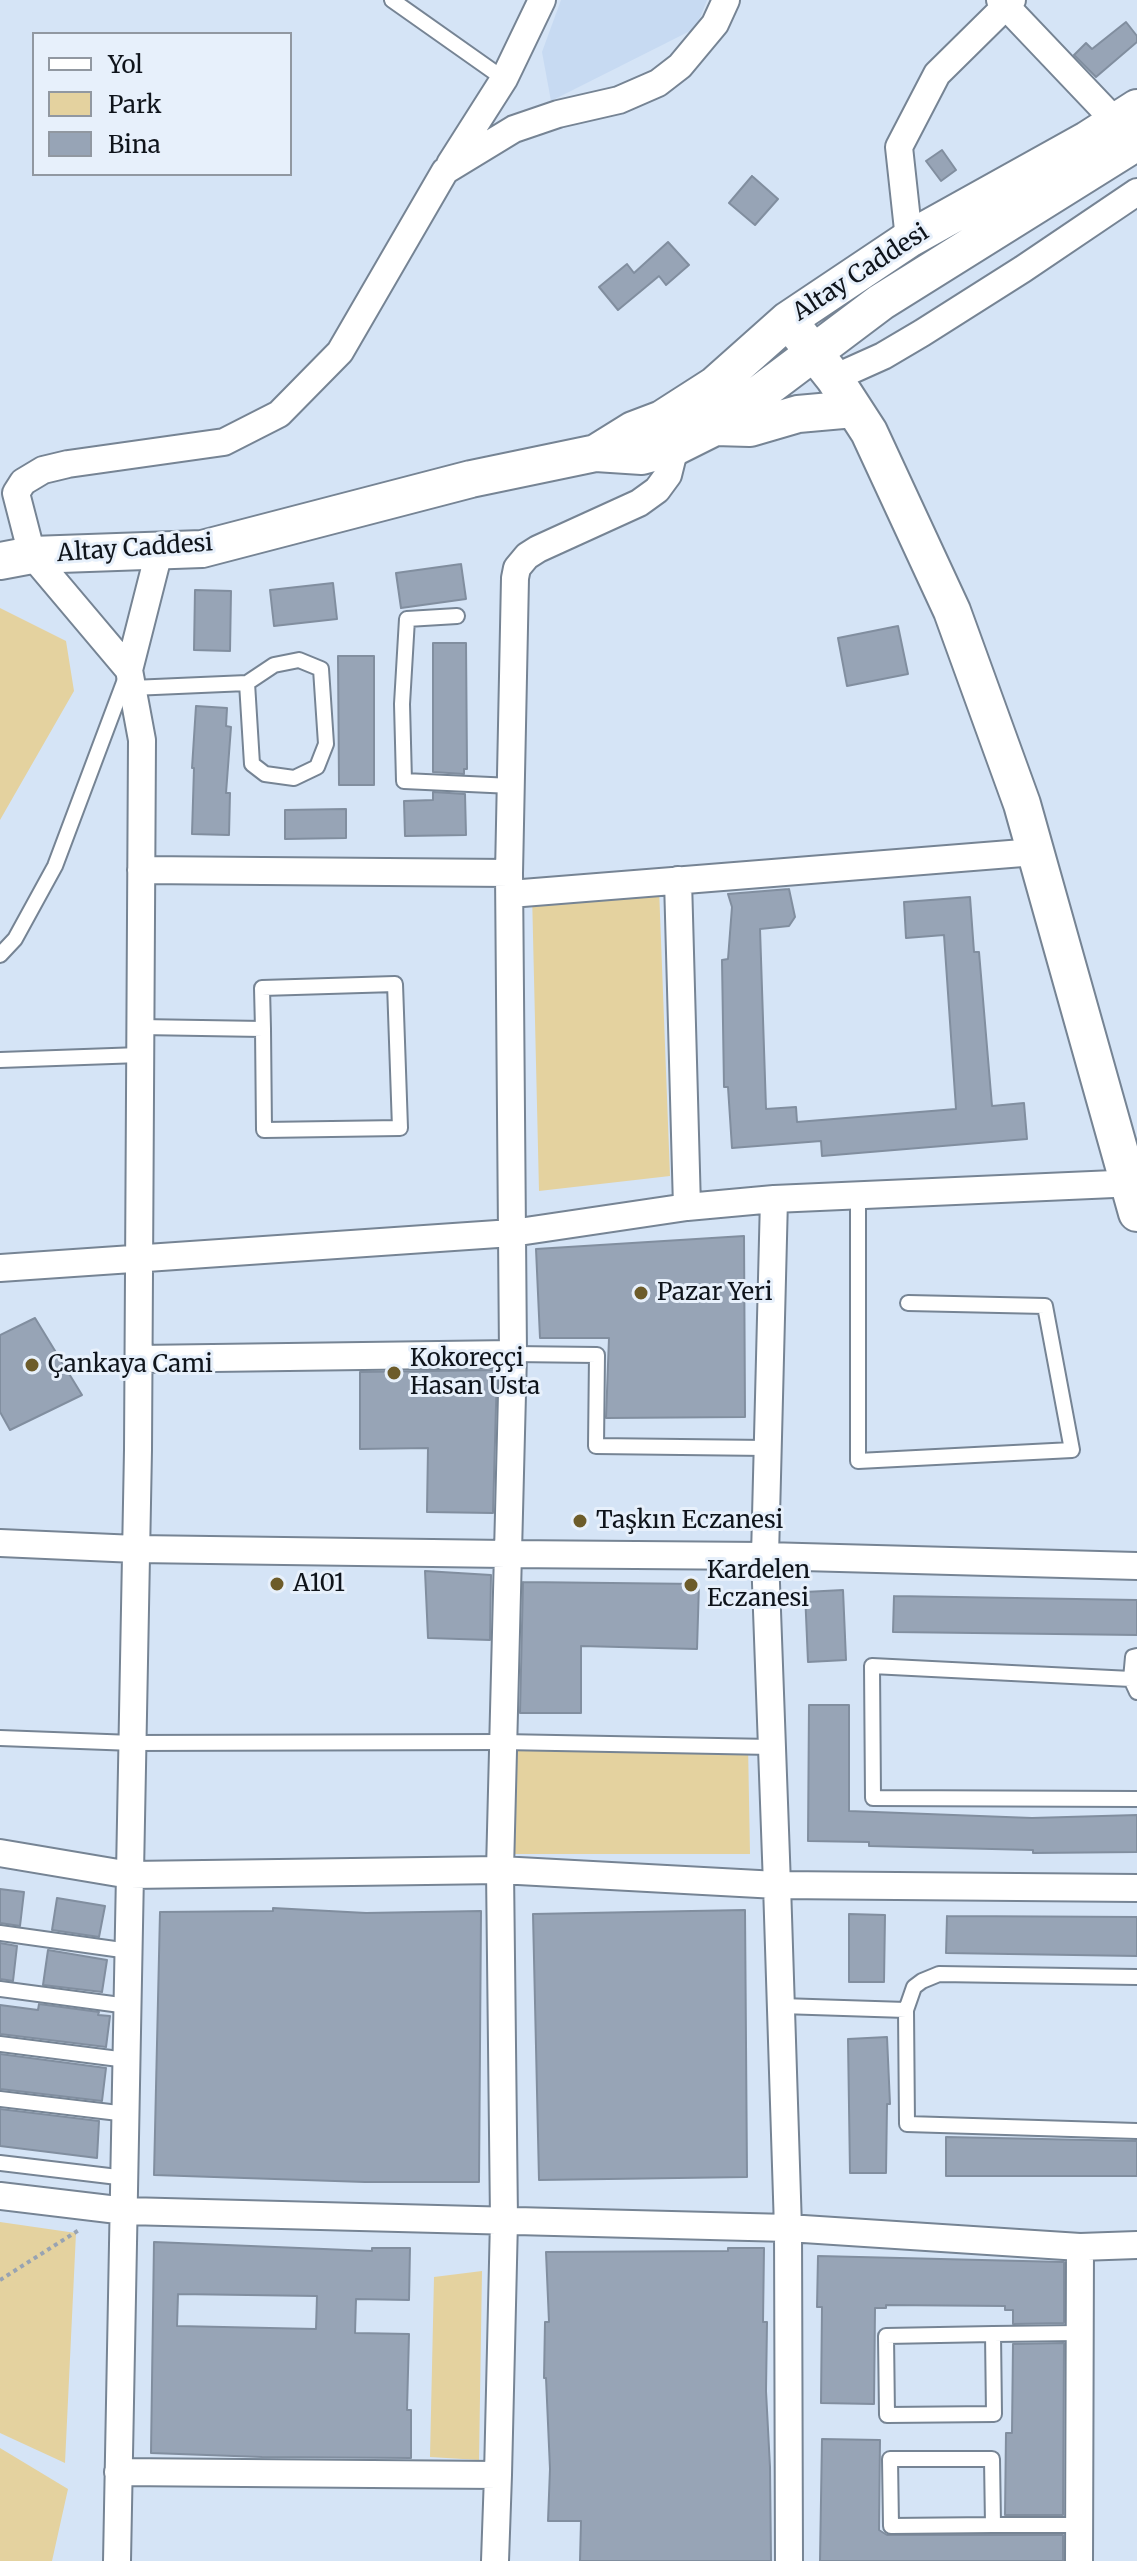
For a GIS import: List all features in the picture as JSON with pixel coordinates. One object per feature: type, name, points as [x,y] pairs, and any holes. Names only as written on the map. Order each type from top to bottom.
[{"type":"main road","name":"Altay Caddesi","points":[[596,453],[633,430],[662,419],[715,385],[788,320],[909,239],[1130,124]]},
{"type":"main road","name":"Altay Caddesi","points":[[16,558],[202,549],[471,479],[596,453],[642,456],[675,447],[824,365],[881,302],[1130,124]]},
{"type":"main road","points":[[788,320],[824,365],[869,432],[952,611],[1022,804],[1134,1194]]},
{"type":"main road","points":[[715,427],[750,428],[798,414],[854,409]]},
{"type":"street","points":[[130,679],[16,558],[16,493],[23,482],[43,470],[224,442],[279,414],[340,352],[445,171],[504,79],[542,0]]},
{"type":"street","points":[[445,171],[523,125],[619,100],[658,83],[680,66],[715,24],[726,0]]},
{"type":"street","points":[[909,239],[899,147],[937,74],[1006,2],[1130,124]]},
{"type":"street","points":[[824,365],[883,356],[1023,269],[1137,192]]},
{"type":"street","points":[[495,2561],[504,2220],[500,1870],[513,1354],[510,884],[517,568],[538,549],[639,503],[657,490],[668,475],[675,447]]},
{"type":"street","points":[[117,2561],[126,2211],[138,1359],[142,740],[130,679],[159,552]]},
{"type":"street","points":[[141,870],[510,884],[678,880],[1035,852]]},
{"type":"street","points":[[678,880],[687,1207]]},
{"type":"street","points":[[0,1268],[512,1233],[687,1207],[774,1199],[858,1195],[1134,1194]]},
{"type":"street","points":[[774,1199],[765,1556],[788,2228],[789,2561]]},
{"type":"street","points":[[138,1359],[513,1354]]},
{"type":"street","points":[[0,1543],[136,1549],[765,1556],[1137,1566]]},
{"type":"street","points":[[0,1853],[130,1875],[500,1870],[777,1885],[1137,1888]]},
{"type":"street","points":[[0,2196],[126,2211],[788,2228],[1080,2247],[1137,2245]]},
{"type":"street","points":[[1079,2561],[1080,2247]]},
{"type":"street","points":[[118,2472],[498,2475]]},
{"type":"lane","points":[[392,0],[504,79]]},
{"type":"lane","points":[[457,616],[407,619],[402,704],[404,781],[512,786]]},
{"type":"lane","points":[[0,955],[15,939],[55,866],[130,679],[247,683],[274,665],[299,660],[321,669],[326,744],[317,767],[294,778],[265,774],[252,764],[247,683]]},
{"type":"lane","points":[[395,984],[400,1128],[264,1130],[263,1029],[262,988],[395,984]]},
{"type":"lane","points":[[140,1027],[263,1029]]},
{"type":"lane","points":[[0,1060],[140,1055]]},
{"type":"lane","points":[[858,1195],[858,1461],[1072,1450],[1045,1306],[908,1303]]},
{"type":"lane","points":[[513,1354],[597,1355],[596,1446],[767,1448]]},
{"type":"lane","points":[[1137,1656],[1133,1657],[1134,1686],[872,1666],[873,1798],[1137,1799]]},
{"type":"lane","points":[[0,1738],[133,1743],[502,1742],[772,1747]]},
{"type":"lane","points":[[0,1933],[129,1951]]},
{"type":"lane","points":[[1137,1977],[939,1974],[914,1987],[906,2010],[907,2124],[1137,2131]]},
{"type":"lane","points":[[0,1989],[128,2006]]},
{"type":"lane","points":[[781,2006],[906,2010]]},
{"type":"lane","points":[[0,2044],[127,2060]]},
{"type":"lane","points":[[0,2099],[127,2114]]},
{"type":"lane","points":[[0,2163],[126,2178]]},
{"type":"lane","points":[[993,2334],[994,2414],[887,2415],[886,2336],[993,2334],[1079,2333]]},
{"type":"lane","points":[[993,2525],[992,2459],[890,2459],[891,2526],[1079,2525]]},
{"type":"path","points":[[0,2280],[79,2230],[84,2208]]},
{"type":"shaded area","points":[[561,0],[707,0],[696,28],[551,101],[542,52]]},
{"type":"green space","points":[[0,608],[66,641],[74,691],[0,820]]},
{"type":"green space","points":[[659,888],[670,1176],[539,1191],[532,893]]},
{"type":"green space","points":[[513,1744],[748,1744],[750,1854],[510,1854]]},
{"type":"green space","points":[[0,2222],[76,2233],[65,2463],[0,2433]]},
{"type":"green space","points":[[482,2271],[479,2460],[430,2457],[434,2277]]},
{"type":"green space","points":[[0,2448],[68,2489],[52,2561],[0,2561]]},
{"type":"building","points":[[1126,22],[1137,36],[1137,42],[1096,77],[1074,55],[1086,43],[1092,49]]},
{"type":"building","points":[[942,150],[956,170],[941,181],[926,161]]},
{"type":"building","points":[[752,176],[778,199],[755,225],[729,203]]},
{"type":"building","points":[[668,242],[689,265],[666,285],[659,276],[618,310],[599,287],[627,264],[634,273]]},
{"type":"building","points":[[461,564],[466,599],[401,608],[396,573]]},
{"type":"building","points":[[333,583],[337,619],[274,626],[270,590]]},
{"type":"building","points":[[195,590],[231,591],[230,651],[194,650]]},
{"type":"building","points":[[898,626],[908,674],[847,686],[838,638]]},
{"type":"building","points":[[433,643],[466,643],[467,769],[464,769],[464,774],[433,772]]},
{"type":"building","points":[[338,656],[374,656],[374,785],[339,785]]},
{"type":"building","points":[[196,706],[227,708],[226,726],[231,727],[226,793],[230,793],[229,835],[192,834]]},
{"type":"building","points":[[433,792],[465,794],[466,835],[405,836],[404,801],[433,800]]},
{"type":"building","points":[[346,809],[346,838],[285,839],[285,810]]},
{"type":"building","points":[[789,889],[795,917],[789,926],[760,929],[766,1109],[796,1107],[797,1122],[956,1109],[944,935],[906,938],[904,902],[970,897],[974,952],[979,952],[992,1106],[1024,1103],[1027,1139],[822,1156],[821,1141],[732,1148],[728,1087],[724,1087],[722,960],[728,959],[732,907],[728,894]]},
{"type":"building","name":"Pazar Yeri","points":[[744,1236],[745,1417],[606,1418],[609,1338],[540,1338],[536,1249]]},
{"type":"building","name":"Çankaya Cami","points":[[35,1318],[82,1395],[10,1430],[0,1412],[0,1335]]},
{"type":"building","points":[[497,1370],[493,1513],[427,1512],[428,1448],[360,1449],[360,1372]]},
{"type":"building","points":[[425,1571],[491,1575],[490,1640],[428,1638]]},
{"type":"building","points":[[523,1582],[699,1584],[697,1649],[581,1646],[581,1713],[520,1713]]},
{"type":"building","points":[[843,1590],[846,1660],[808,1662],[805,1592]]},
{"type":"building","points":[[894,1596],[1137,1600],[1137,1635],[893,1632]]},
{"type":"building","points":[[809,1705],[849,1705],[849,1811],[1032,1818],[1137,1815],[1137,1852],[1033,1853],[1033,1850],[869,1846],[869,1842],[808,1841]]},
{"type":"building","points":[[0,1889],[24,1892],[20,1926],[0,1923]]},
{"type":"building","points":[[57,1898],[105,1906],[99,1937],[52,1930]]},
{"type":"building","points":[[273,1908],[366,1913],[481,1911],[479,2182],[365,2182],[154,2175],[160,1912],[273,1911]]},
{"type":"building","points":[[745,1910],[747,2177],[539,2180],[533,1914]]},
{"type":"building","points":[[849,1914],[885,1915],[884,1982],[849,1982]]},
{"type":"building","points":[[947,1916],[1137,1917],[1137,1956],[946,1953]]},
{"type":"building","points":[[0,1943],[17,1946],[13,1981],[0,1979]]},
{"type":"building","points":[[48,1950],[107,1960],[102,1992],[43,1985]]},
{"type":"building","points":[[39,2004],[110,2016],[106,2047],[0,2034],[0,2005],[38,2010]]},
{"type":"building","points":[[887,2037],[890,2104],[887,2104],[886,2173],[850,2173],[848,2039]]},
{"type":"building","points":[[0,2054],[106,2068],[102,2101],[0,2089]]},
{"type":"building","points":[[0,2109],[99,2121],[97,2158],[0,2146]]},
{"type":"building","points":[[946,2137],[1137,2141],[1137,2176],[946,2176]]},
{"type":"building","points":[[154,2242],[372,2251],[372,2248],[410,2248],[409,2300],[356,2299],[355,2333],[409,2334],[407,2410],[411,2410],[411,2458],[151,2453]],"holes":[[[178,2294],[317,2296],[316,2329],[177,2326]]]},
{"type":"building","points":[[728,2248],[764,2248],[763,2322],[767,2322],[771,2561],[580,2561],[581,2521],[548,2521],[550,2469],[544,2378],[545,2322],[549,2322],[546,2252],[728,2251]]},
{"type":"building","points":[[818,2256],[1064,2262],[1064,2323],[1013,2324],[1013,2310],[1005,2310],[1005,2306],[886,2305],[886,2308],[875,2308],[874,2404],[821,2403],[822,2307],[817,2307]]},
{"type":"building","points":[[1064,2343],[1063,2515],[1005,2515],[1006,2433],[1012,2433],[1013,2344]]},
{"type":"building","points":[[822,2439],[880,2440],[879,2530],[887,2535],[1063,2535],[1063,2561],[820,2561]]},
{"type":"place","name":"Pazar Yeri","points":[[641,1293]]},
{"type":"place","name":"Çankaya Cami","points":[[32,1365]]},
{"type":"place","name":"Kokoreççi Hasan Usta","points":[[394,1373]]},
{"type":"place","name":"Taşkın Eczanesi","points":[[580,1521]]},
{"type":"place","name":"A101","points":[[277,1584]]},
{"type":"place","name":"Kardelen Eczanesi","points":[[691,1585]]}]
